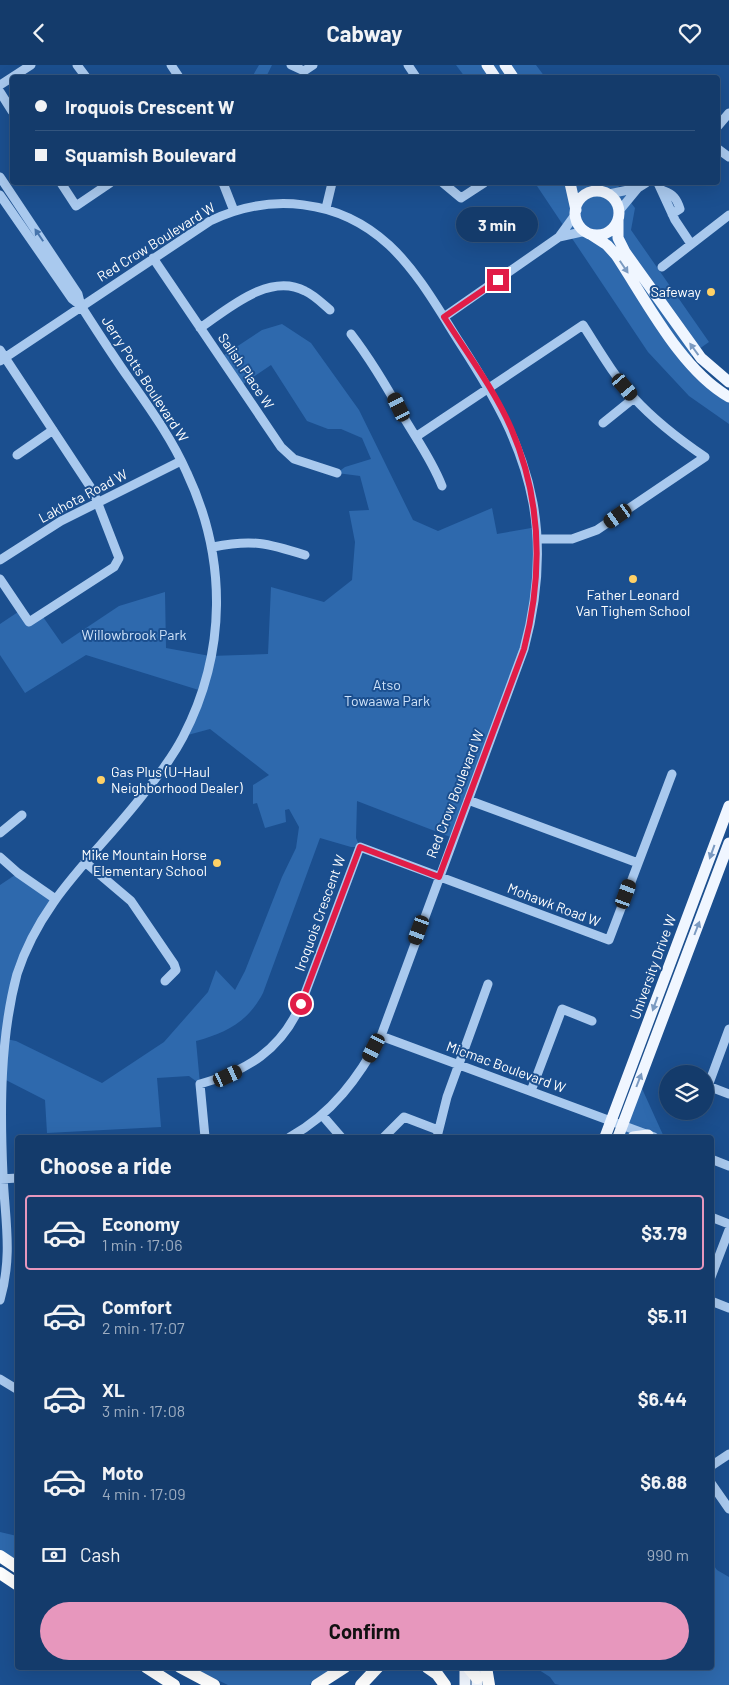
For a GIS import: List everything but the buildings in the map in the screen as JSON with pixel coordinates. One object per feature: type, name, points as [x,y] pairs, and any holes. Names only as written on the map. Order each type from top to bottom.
[{"type":"highway","points":[[0,1556],[15,1566]]},
{"type":"highway","points":[[0,1573],[15,1583]]},
{"type":"highway","points":[[151,1670],[174,1685]]},
{"type":"highway","points":[[177,1670],[200,1685]]},
{"type":"highway","points":[[186,1670],[214,1685]]},
{"type":"highway","points":[[317,1685],[341,1670]]},
{"type":"highway","points":[[361,1685],[375,1670]]},
{"type":"highway","points":[[431,1670],[437,1674],[445,1685]]},
{"type":"highway","points":[[486,1670],[488,1685]]},
{"type":"main road","points":[[570,185],[579,224],[607,245],[616,255],[691,367],[711,385],[729,397]]},
{"type":"main road","points":[[590,185],[616,201],[619,215],[618,238],[625,252],[701,358],[729,382]]},
{"type":"main road","points":[[576,213],[582,197],[590,192],[605,193]]},
{"type":"main road","points":[[588,232],[604,234],[613,229],[619,215]]},
{"type":"main road","name":"University Drive W","points":[[606,1135],[729,806]]},
{"type":"main road","name":"University Drive W","points":[[619,1135],[729,843]]},
{"type":"main road","points":[[464,1685],[466,1670]]},
{"type":"street","points":[[15,75],[30,65]]},
{"type":"street","points":[[291,65],[304,71],[313,65]]},
{"type":"street","points":[[0,92],[10,108]]},
{"type":"street","points":[[720,124],[729,113]]},
{"type":"street","name":"Jerry Potts Boulevard W","points":[[0,177],[78,294],[81,306]]},
{"type":"street","points":[[62,185],[76,206],[107,185]]},
{"type":"street","points":[[224,185],[234,211]]},
{"type":"street","points":[[326,208],[332,185]]},
{"type":"street","points":[[445,185],[461,198],[481,185]]},
{"type":"street","points":[[605,193],[642,185]]},
{"type":"street","points":[[619,215],[642,185]]},
{"type":"street","points":[[660,185],[664,191],[672,214],[691,244]]},
{"type":"street","name":"Jerry Potts Boulevard W","points":[[0,195],[72,299],[81,306],[151,408],[182,461],[201,506],[213,547],[218,608],[216,630],[206,678],[184,736],[162,770],[54,898],[27,948],[10,997],[0,1079],[2,1179],[8,1215],[7,1264],[0,1300]]},
{"type":"street","name":"Red Crow Boulevard W","points":[[2,356],[210,221],[234,211],[279,203],[326,208],[363,226],[390,246],[444,317],[490,388],[512,429],[533,503],[538,539],[536,589],[524,649],[381,1036],[358,1074],[322,1115],[293,1135]]},
{"type":"street","points":[[444,317],[559,237],[576,213]]},
{"type":"street","points":[[662,267],[729,215]]},
{"type":"street","points":[[559,237],[588,232]]},
{"type":"street","name":"Salish Place W","points":[[153,258],[286,453],[294,459],[337,473]]},
{"type":"street","points":[[200,328],[247,297],[269,289],[294,287],[304,290],[330,310]]},
{"type":"street","points":[[417,436],[583,325],[617,377],[634,398],[674,435],[705,457],[597,530],[572,539],[538,539]]},
{"type":"street","points":[[351,334],[417,436],[434,465],[442,486]]},
{"type":"street","points":[[0,579],[29,622],[114,567],[117,563],[118,551],[98,502],[86,480],[2,356]]},
{"type":"street","points":[[603,423],[634,398]]},
{"type":"street","points":[[17,455],[53,430]]},
{"type":"street","name":"Lakhota Road W","points":[[0,561],[61,521],[182,461]]},
{"type":"street","points":[[213,547],[254,542],[272,544],[305,555]]},
{"type":"street","name":"Mohawk Road W","points":[[439,877],[609,941],[672,774]]},
{"type":"street","points":[[468,800],[638,863]]},
{"type":"street","points":[[0,833],[22,815]]},
{"type":"street","name":"Iroquois Crescent W","points":[[205,1135],[200,1084],[241,1070],[266,1052],[289,1028],[301,1004],[360,847],[439,877]]},
{"type":"street","points":[[0,857],[18,873],[54,898]]},
{"type":"street","points":[[85,862],[131,901],[174,963],[176,970],[165,981]]},
{"type":"street","points":[[386,1135],[404,1117],[438,1134],[459,1064],[488,984]]},
{"type":"street","points":[[531,1091],[562,1009],[592,1021]]},
{"type":"street","points":[[729,1029],[708,1086],[729,1094]]},
{"type":"street","name":"Micmac Boulevard W","points":[[381,1036],[648,1135]]},
{"type":"street","points":[[322,1115],[338,1135]]},
{"type":"street","points":[[714,1160],[729,1165]]},
{"type":"street","points":[[2,1179],[15,1178]]},
{"type":"street","points":[[714,1218],[729,1223]]},
{"type":"street","points":[[714,1269],[729,1230]]},
{"type":"street","points":[[714,1302],[729,1308]]},
{"type":"street","points":[[0,1379],[15,1388]]},
{"type":"street","points":[[714,1464],[729,1454]]},
{"type":"street","points":[[714,1487],[729,1509]]},
{"type":"green space","points":[[259,65],[272,65],[267,75],[253,75]]},
{"type":"green space","points":[[456,65],[536,65],[544,75],[464,75]]},
{"type":"green space","points":[[536,185],[618,185],[635,208],[631,230],[709,342],[692,354],[693,367],[729,398],[729,424],[689,396],[648,352]]},
{"type":"green space","name":"Atso Towaawa Park","points":[[282,324],[311,343],[359,410],[413,520],[438,531],[492,508],[497,534],[537,527],[533,613],[453,838],[357,801],[356,838],[360,847],[351,847],[320,838],[263,993],[257,1003],[235,1025],[196,1041],[200,1084],[189,1076],[157,1078],[161,1127],[47,1133],[45,1100],[0,1077],[0,885],[18,873],[54,898],[37,926],[1,1038],[16,1041],[102,1083],[164,1042],[208,992],[216,970],[235,990],[245,971],[282,877],[296,848],[299,827],[289,809],[285,810],[286,822],[265,828],[257,803],[253,804],[253,785],[269,775],[210,729],[184,736],[202,691],[86,655],[25,693],[0,655],[0,624],[21,610],[29,622],[41,614],[62,644],[119,606],[165,592],[166,648],[210,656],[268,654],[271,587],[324,602],[352,580],[355,542],[349,511],[369,510],[360,476],[337,473],[345,467],[371,459],[362,438],[341,429],[328,429],[307,421],[271,365],[240,386],[221,357],[262,330]]},
{"type":"green space","points":[[639,1082],[663,1135],[619,1135]]},
{"type":"green space","points":[[0,1532],[15,1536],[15,1561],[0,1550]]},
{"type":"green space","points":[[714,1566],[729,1577],[729,1685],[560,1685],[555,1684],[550,1677],[539,1670],[714,1670]]},
{"type":"green space","points":[[196,1670],[334,1670],[309,1685],[228,1685]]},
{"type":"place","name":"Safeway","points":[[711,292]]},
{"type":"place","name":"Father Leonard Van Tighem School","points":[[633,579]]},
{"type":"place","name":"Gas Plus (U-Haul Neighborhood Dealer)","points":[[101,780]]},
{"type":"place","name":"Mike Mountain Horse Elementary School","points":[[217,863]]},
{"type":"route","points":[[301,1004],[360,847],[439,877],[524,649],[533,613],[538,568],[538,539],[533,503],[525,468],[512,429],[490,388],[444,317],[498,280]]},
{"type":"park label","name":"Willowbrook Park","points":[[134,635]]}]
